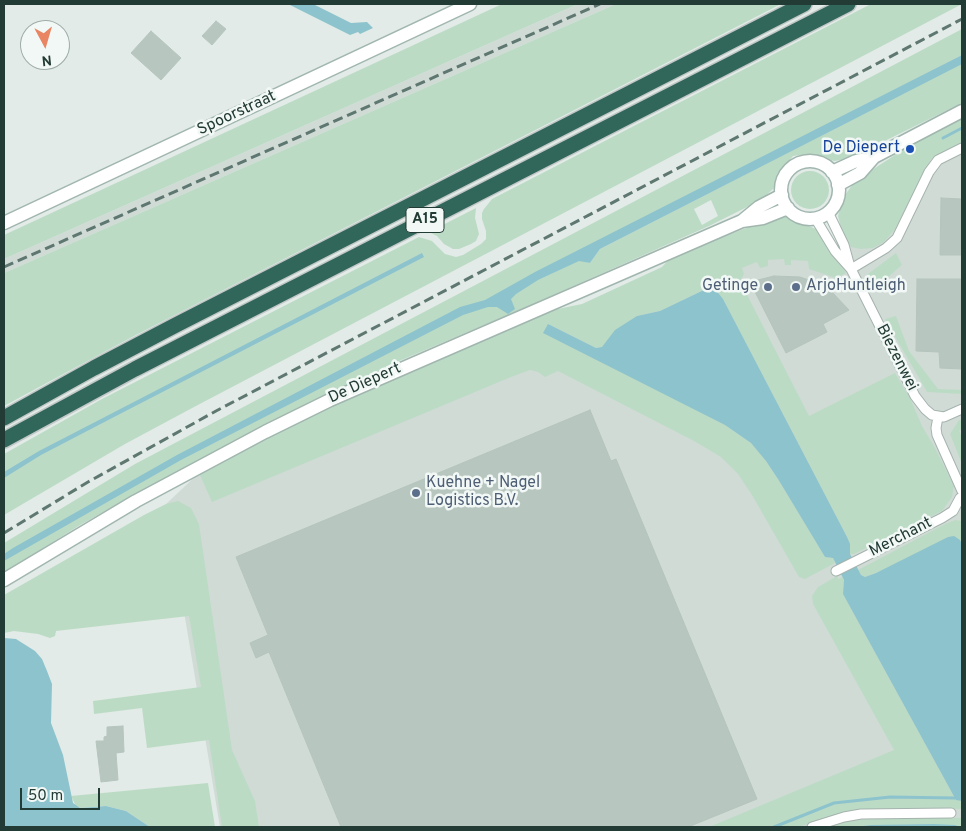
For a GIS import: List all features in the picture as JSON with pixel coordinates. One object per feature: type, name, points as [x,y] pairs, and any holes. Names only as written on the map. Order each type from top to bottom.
[{"type":"highway","name":"A15","points":[[4,418],[158,334],[804,4]]},
{"type":"highway","name":"A15","points":[[4,440],[161,356],[848,4]]},
{"type":"main road","name":"Spoorstraat","points":[[4,223],[470,4]]},
{"type":"main road","points":[[832,172],[856,161],[874,157],[962,111]]},
{"type":"main road","points":[[838,185],[860,172],[874,157]]},
{"type":"main road","points":[[807,162],[816,162],[825,166],[832,172],[838,185],[837,200],[828,212],[815,218],[800,217],[788,208],[782,195],[784,177],[790,169],[798,164],[807,162]]},
{"type":"main road","name":"De Diepert","points":[[742,221],[759,207],[782,195]]},
{"type":"main road","name":"De Diepert","points":[[4,580],[136,500],[330,400],[742,221],[763,218],[788,208]]},
{"type":"street","points":[[851,269],[886,248],[897,238],[929,172],[938,160],[962,148]]},
{"type":"street","name":"Biezenwei","points":[[828,212],[844,245],[851,269],[915,396],[928,412],[938,416]]},
{"type":"street","name":"Biezenwei","points":[[815,218],[835,251],[851,269]]},
{"type":"street","points":[[938,416],[950,416],[962,409]]},
{"type":"street","name":"Merchant","points":[[836,571],[953,511],[962,495],[937,435],[938,416]]},
{"type":"street","points":[[812,827],[861,814],[951,813]]},
{"type":"shaded area","points":[[578,4],[616,4],[4,273],[4,259]]},
{"type":"shaded area","points":[[962,129],[962,827],[220,827],[166,504],[199,473],[668,274],[793,251],[828,253],[850,237],[896,178]]},
{"type":"green space","points":[[502,4],[578,4],[4,259],[4,235]]},
{"type":"green space","points":[[616,4],[781,4],[134,336],[4,406],[4,273]]},
{"type":"green space","points":[[871,4],[962,4],[194,407],[125,444],[4,515],[4,454],[102,399],[419,237],[432,241],[445,254],[456,257],[463,255],[486,239],[482,213],[492,199]]},
{"type":"green space","points":[[962,29],[962,55],[538,280],[579,260],[590,263],[600,249],[962,63],[962,103],[848,159],[834,161],[818,155],[807,154],[793,156],[777,174],[774,188],[761,200],[709,226],[392,364],[327,395],[150,486],[80,525],[4,573],[4,543],[135,464]],"holes":[[[711,200],[718,216],[702,225],[694,209]]]},
{"type":"green space","points":[[962,118],[962,142],[931,159],[896,228],[884,242],[873,248],[861,249],[851,247],[842,232],[838,216],[843,198],[855,181],[918,140]]},
{"type":"green space","points":[[810,171],[824,176],[829,190],[824,204],[810,209],[796,204],[791,190],[796,176]]},
{"type":"green space","points":[[476,208],[475,218],[479,234],[476,241],[471,244],[459,249],[453,249],[429,232]]},
{"type":"green space","points":[[786,217],[816,229],[846,273],[836,278],[809,269],[808,261],[791,260],[791,265],[785,265],[784,259],[768,260],[768,266],[760,268],[757,262],[742,268],[744,274],[740,281],[809,416],[895,373],[910,398],[922,426],[954,486],[952,497],[942,511],[854,554],[850,554],[847,537],[723,299],[715,289],[706,289],[660,311],[637,316],[602,347],[596,348],[548,324],[725,425],[751,443],[778,479],[825,557],[833,558],[835,563],[805,579],[799,577],[738,474],[721,457],[694,441],[558,371],[545,377],[538,372],[530,370],[511,377],[212,502],[199,473],[295,424],[386,381],[534,317],[553,310],[582,304],[662,267],[672,256],[770,219]]},
{"type":"green space","points":[[896,253],[902,265],[873,290],[868,274]]},
{"type":"green space","points":[[896,316],[909,351],[938,389],[962,390],[962,394],[927,392],[885,319]]},
{"type":"green space","points":[[959,420],[962,420],[962,430],[959,430],[962,437],[962,464],[950,434]]},
{"type":"green space","points":[[178,501],[191,508],[199,524],[232,750],[255,801],[259,827],[222,827],[209,740],[147,748],[142,708],[94,714],[93,701],[201,687],[189,616],[56,631],[55,636],[50,638],[38,634],[14,631],[4,633],[4,595],[144,515],[166,504]]},
{"type":"green space","points":[[955,520],[962,521],[962,544],[960,540],[865,577],[858,570],[945,524]]},
{"type":"green space","points":[[837,576],[838,579],[843,577],[843,594],[956,800],[962,800],[962,809],[891,808],[861,810],[825,818],[799,827],[709,827],[894,750],[813,604],[812,596],[818,587]]},
{"type":"green space","points":[[208,783],[215,827],[150,827],[126,811],[106,806],[80,808],[76,806],[71,796]]},
{"type":"green space","points":[[887,817],[962,818],[962,827],[934,824],[823,827],[845,821]]},
{"type":"water","points":[[288,4],[313,4],[351,23],[367,22],[373,28],[360,34],[358,32],[350,35]]},
{"type":"water","points":[[962,55],[962,64],[600,249],[590,263],[579,261],[538,280],[511,299],[515,309],[508,314],[497,307],[488,307],[463,315],[181,460],[4,561],[4,554],[13,548],[177,455],[460,307],[485,300],[535,272]]},
{"type":"water","points":[[422,253],[424,257],[41,455],[4,478],[4,472],[39,451]]},
{"type":"water","points":[[706,289],[715,289],[723,299],[847,537],[850,544],[850,554],[861,575],[865,577],[876,573],[948,537],[954,536],[962,544],[962,801],[956,800],[843,594],[844,580],[833,558],[825,557],[778,479],[751,443],[725,425],[543,333],[548,324],[596,348],[602,347],[615,330],[637,316],[660,311]]},
{"type":"water","points":[[4,638],[16,639],[35,651],[42,659],[52,684],[51,723],[63,755],[73,803],[80,808],[106,806],[126,811],[150,827],[4,827]]},
{"type":"water","points":[[934,824],[961,827],[855,827],[871,825]]},
{"type":"building","points":[[216,21],[226,29],[212,45],[202,36]]},
{"type":"building","points":[[151,31],[181,58],[161,80],[131,53]]},
{"type":"building","points":[[941,198],[962,199],[962,255],[940,255]]},
{"type":"building","points":[[774,276],[800,277],[832,288],[831,291],[849,310],[823,324],[827,332],[786,353],[750,282]]},
{"type":"building","points":[[917,279],[962,279],[962,369],[940,368],[939,352],[916,351]]},
{"type":"building","points":[[590,410],[611,461],[616,459],[757,799],[688,827],[341,827],[269,652],[256,658],[250,643],[268,635],[236,557]]},
{"type":"building","points":[[123,726],[124,752],[116,753],[118,780],[101,782],[96,741],[104,741],[104,737],[107,736],[107,727]]},
{"type":"waterway","points":[[943,138],[962,128]]},
{"type":"waterway","points":[[774,827],[834,803],[890,797],[955,798]]},
{"type":"railway","points":[[4,267],[600,4]]},
{"type":"railway","points":[[4,533],[88,482],[216,411],[962,19]]},
{"type":"place","name":"De Diepert","points":[[910,149]]},
{"type":"place","name":"Getinge","points":[[768,287]]},
{"type":"place","name":"ArjoHuntleigh","points":[[796,287]]},
{"type":"place","name":"Kuehne + Nagel Logistics B.V.","points":[[416,493]]}]
